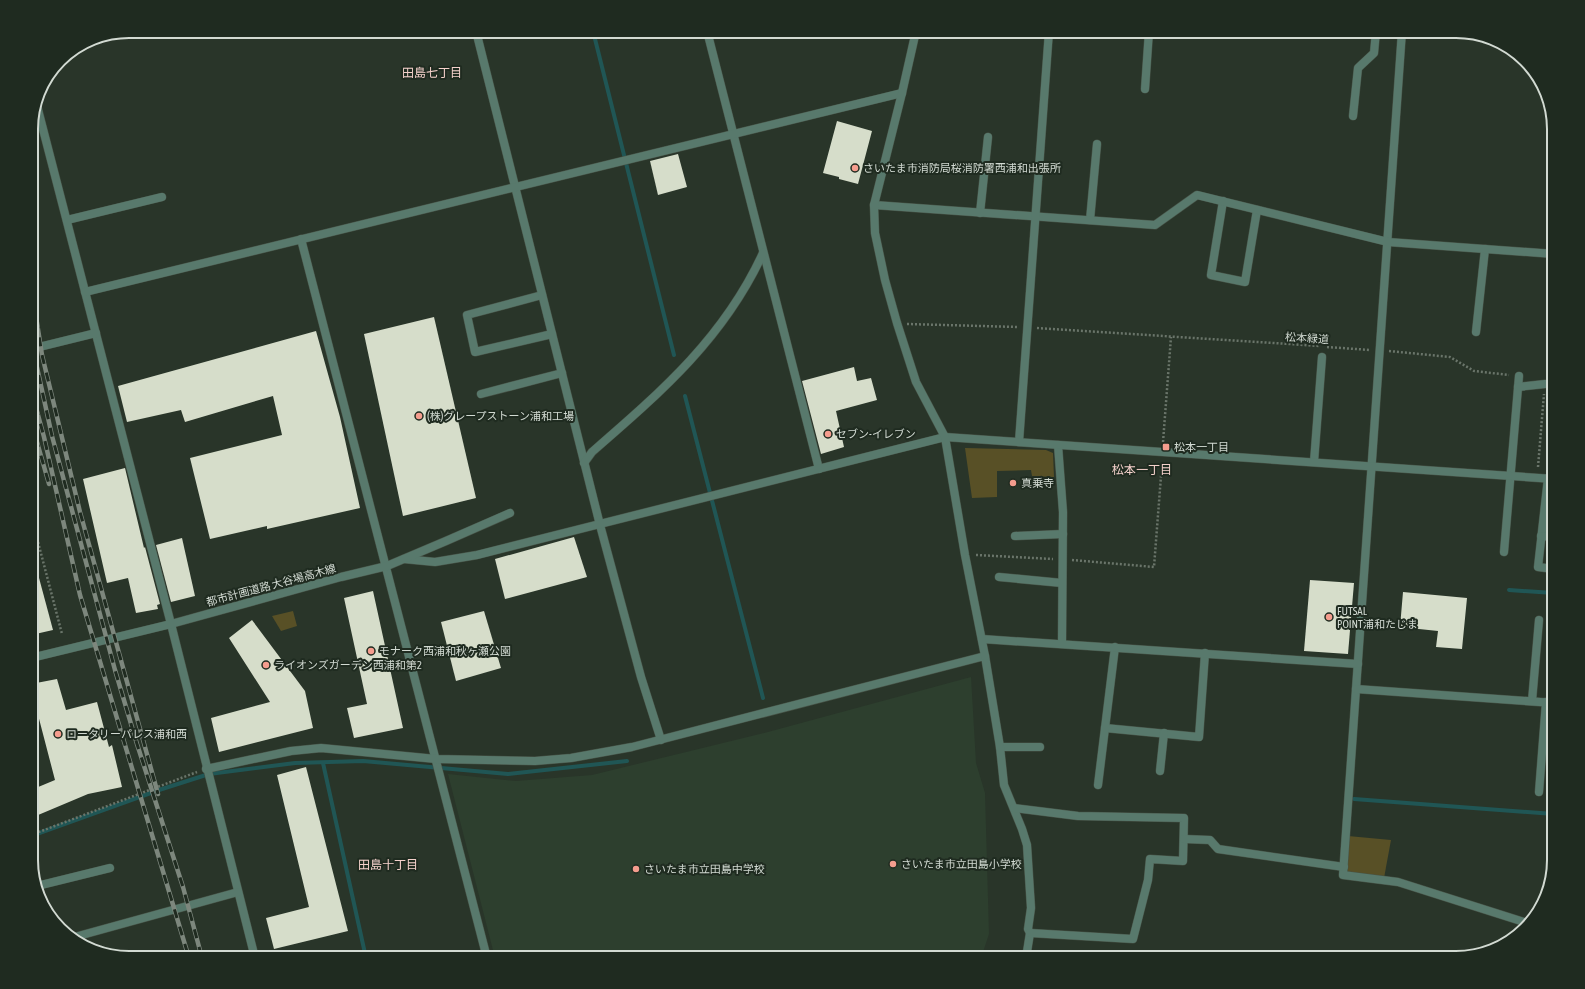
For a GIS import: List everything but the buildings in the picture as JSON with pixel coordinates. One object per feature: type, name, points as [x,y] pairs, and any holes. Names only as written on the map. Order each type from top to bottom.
[{"type":"street","points":[[478,38],[600,525],[641,677],[661,740]]},
{"type":"street","points":[[709,38],[819,469]]},
{"type":"street","points":[[914,38],[874,205],[875,233],[885,280],[916,382],[945,437],[965,555],[985,656],[1000,747],[1004,785],[1014,808],[1026,845],[1031,908],[1028,929],[1030,933],[1027,951]]},
{"type":"street","points":[[1020,442],[1049,38]]},
{"type":"street","points":[[1145,89],[1148,38]]},
{"type":"street","points":[[1353,116],[1358,68],[1374,53],[1375,38]]},
{"type":"street","points":[[1402,38],[1343,875],[1398,882],[1522,921]]},
{"type":"street","points":[[85,292],[902,93]]},
{"type":"street","points":[[39,115],[171,624],[206,769],[253,951]]},
{"type":"street","points":[[980,213],[988,137]]},
{"type":"street","points":[[1090,220],[1097,144]]},
{"type":"street","points":[[874,205],[1155,225],[1197,195],[1388,242],[1547,253]]},
{"type":"street","points":[[67,220],[162,197]]},
{"type":"street","points":[[1223,202],[1211,274],[1245,282],[1257,210]]},
{"type":"street","points":[[301,239],[485,951]]},
{"type":"street","points":[[1476,332],[1485,249]]},
{"type":"street","points":[[584,463],[592,452],[685,368],[722,324],[736,304],[751,280],[763,253]]},
{"type":"street","points":[[542,295],[467,315],[476,352],[552,334]]},
{"type":"street","points":[[38,347],[96,333]]},
{"type":"street","points":[[1314,462],[1322,357]]},
{"type":"street","points":[[481,394],[562,373]]},
{"type":"street","points":[[1504,552],[1512,476],[1519,376]]},
{"type":"street","points":[[1518,386],[1545,384]]},
{"type":"street","points":[[404,559],[436,562],[477,555],[945,437],[1547,478]]},
{"type":"street","points":[[1058,445],[1063,512],[1062,643]]},
{"type":"street","points":[[1547,501],[1541,536],[1538,567],[1547,568]]},
{"type":"street","name":"都市計画道路 大谷場高木線","points":[[38,656],[171,624],[386,566],[510,512]]},
{"type":"street","points":[[1015,536],[1062,534]]},
{"type":"street","points":[[1541,536],[1547,537]]},
{"type":"street","points":[[1000,577],[1062,583]]},
{"type":"street","points":[[1532,701],[1540,620]]},
{"type":"street","points":[[982,639],[1062,643],[1358,664]]},
{"type":"street","points":[[1098,785],[1115,647]]},
{"type":"street","points":[[1105,728],[1199,737],[1205,653]]},
{"type":"street","points":[[206,769],[291,751],[321,748],[436,760],[534,761],[571,758],[661,740],[985,656]]},
{"type":"street","points":[[1356,689],[1547,702]]},
{"type":"street","points":[[1539,792],[1547,727]]},
{"type":"street","points":[[1160,771],[1164,734]]},
{"type":"street","points":[[1000,747],[1040,747]]},
{"type":"street","points":[[1014,808],[1078,816],[1184,818],[1183,860],[1150,859],[1148,880],[1133,939],[1030,933]]},
{"type":"street","points":[[1184,839],[1210,840],[1218,849],[1344,866]]},
{"type":"street","points":[[42,885],[110,868]]},
{"type":"street","points":[[79,936],[238,892]]},
{"type":"path","name":"松本緑道","points":[[1162,452],[1171,337],[1380,350],[1450,357],[1474,371],[1519,376]]},
{"type":"path","points":[[1537,478],[1545,384]]},
{"type":"path","points":[[965,555],[1062,559],[1154,567],[1162,452]]},
{"type":"path","points":[[38,542],[62,634]]},
{"type":"path","points":[[38,832],[206,769]]},
{"type":"shaded area","points":[[965,448],[1046,450],[1053,453],[1054,477],[1032,476],[1031,470],[997,471],[997,497],[972,498]]},
{"type":"shaded area","points":[[293,611],[297,626],[281,631],[272,616]]},
{"type":"shaded area","points":[[971,677],[976,763],[985,793],[989,934],[983,951],[493,951],[448,774],[516,781],[592,775],[768,732]]},
{"type":"shaded area","points":[[1348,836],[1391,840],[1384,878],[1346,873]]},
{"type":"waterway","points":[[595,38],[674,355]]},
{"type":"waterway","points":[[685,396],[763,698]]},
{"type":"waterway","points":[[1509,590],[1547,593]]},
{"type":"waterway","points":[[38,833],[159,790],[209,774],[295,763],[363,761],[508,774],[627,761]]},
{"type":"waterway","points":[[323,763],[364,951]]},
{"type":"waterway","points":[[1354,799],[1547,813]]},
{"type":"railway","points":[[38,329],[42,355],[80,512],[158,794]]},
{"type":"railway","points":[[38,372],[52,436],[115,670],[183,887],[200,951]]},
{"type":"railway","points":[[38,415],[80,595],[187,951]]},
{"type":"railway","points":[[38,446],[49,484]]},
{"type":"place","name":"さいたま市消防局桜消防署西浦和出張所","points":[[855,168]]},
{"type":"place","name":"(株)グレープストーン浦和工場","points":[[419,416]]},
{"type":"place","name":"セブン-イレブン","points":[[828,434]]},
{"type":"place","name":"松本一丁目","points":[[1166,447]]},
{"type":"place","name":"真乗寺","points":[[1013,483]]},
{"type":"place","name":"FUTSAL POINT浦和たじま","points":[[1329,617]]},
{"type":"place","name":"モナーク西浦和秋ヶ瀬公園","points":[[371,651]]},
{"type":"place","name":"ライオンズガーデン西浦和第2","points":[[266,665]]},
{"type":"place","name":"ロータリーパレス浦和西","points":[[58,734]]},
{"type":"place","name":"さいたま市立田島小学校","points":[[893,864]]},
{"type":"place","name":"さいたま市立田島中学校","points":[[636,869]]},
{"type":"district","name":"田島七丁目","points":[[432,73]]},
{"type":"district","name":"松本一丁目","points":[[1142,470]]},
{"type":"district","name":"田島十丁目","points":[[388,865]]}]
